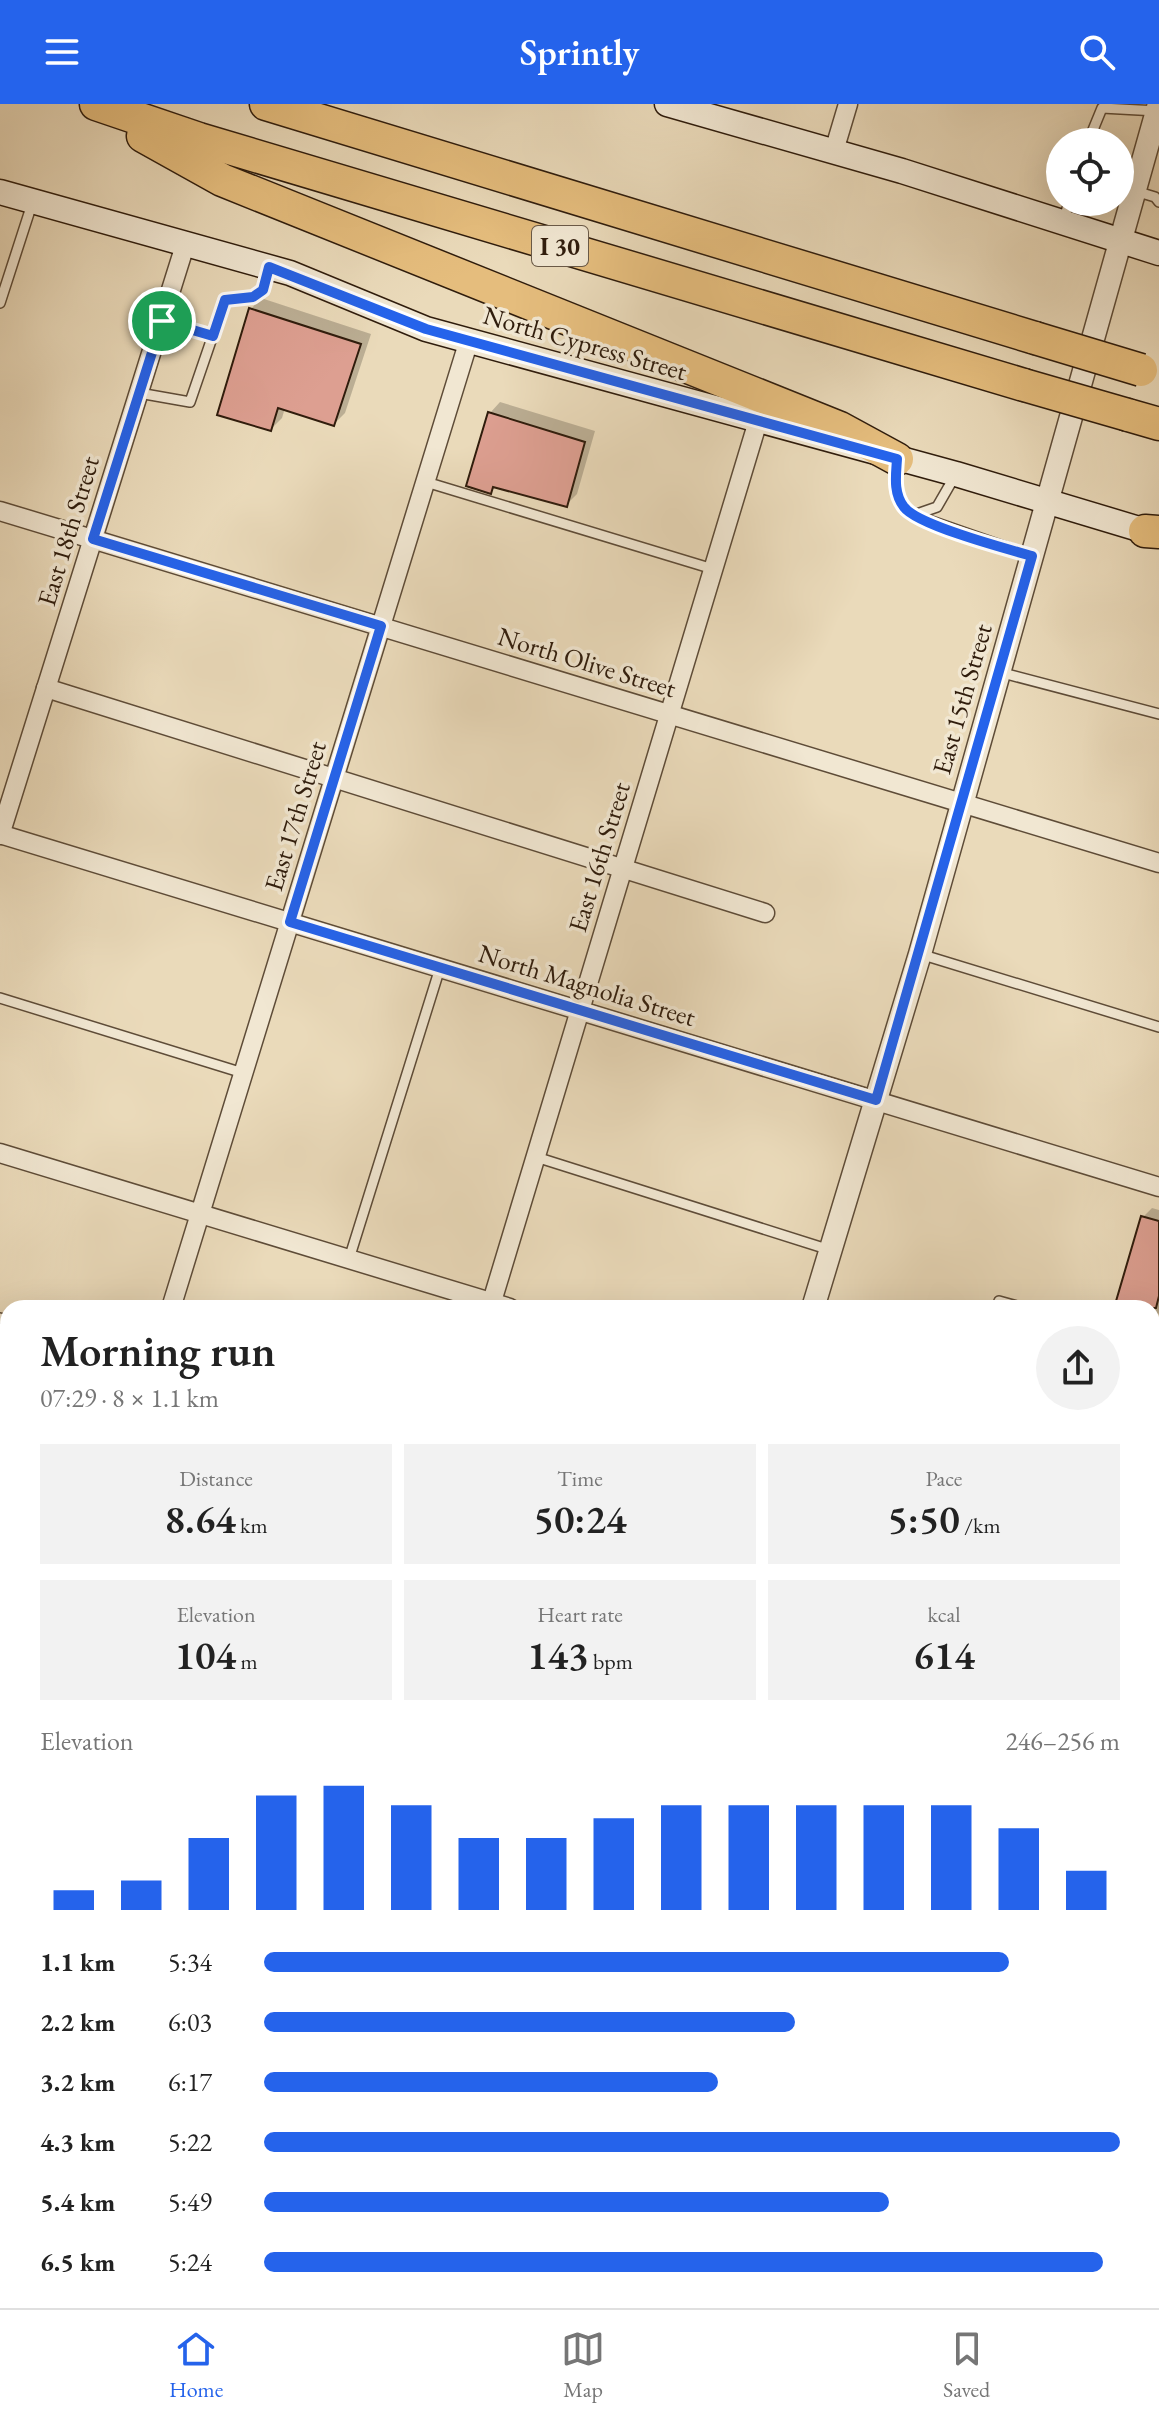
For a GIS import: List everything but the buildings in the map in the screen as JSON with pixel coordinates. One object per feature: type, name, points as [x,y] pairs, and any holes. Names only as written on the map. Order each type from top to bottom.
[{"type":"highway","points":[[85,104],[222,180],[840,428],[897,459]]},
{"type":"highway","name":"I 30","points":[[96,104],[243,153],[1159,424]]},
{"type":"highway","name":"I 30","points":[[266,104],[1150,373]]},
{"type":"main road","points":[[667,104],[1046,208]]},
{"type":"main road","name":"North Cypress Street","points":[[0,192],[269,267],[426,329],[956,474],[1154,533]]},
{"type":"main road","points":[[1071,216],[1121,243],[1159,253]]},
{"type":"street","points":[[834,151],[848,104]]},
{"type":"street","name":"East 15th Street","points":[[815,1300],[920,954],[1121,243],[1152,195],[1157,117]]},
{"type":"street","name":"East 18th Street","points":[[0,834],[186,242]]},
{"type":"street","name":"East 17th Street","points":[[173,1300],[469,340]]},
{"type":"street","name":"East 16th Street","points":[[499,1300],[536,1157],[758,421]]},
{"type":"street","name":"North Olive Street","points":[[0,511],[1159,863]]},
{"type":"street","points":[[46,688],[765,913]]},
{"type":"street","name":"North Magnolia Street","points":[[0,834],[1159,1187]]},
{"type":"street","points":[[0,1153],[478,1300]]},
{"type":"lane","points":[[1094,128],[1102,108],[1157,117]]},
{"type":"lane","points":[[0,303],[33,201]]},
{"type":"lane","points":[[139,393],[190,402],[225,300],[253,297],[263,290],[269,267]]},
{"type":"lane","points":[[162,321],[213,336]]},
{"type":"lane","points":[[897,459],[897,495],[906,511],[947,529],[1032,556]]},
{"type":"lane","points":[[914,515],[937,507],[956,474]]},
{"type":"lane","points":[[426,482],[714,569]]},
{"type":"lane","points":[[999,672],[1159,714]]},
{"type":"lane","points":[[920,954],[1159,1027]]},
{"type":"lane","points":[[349,1259],[440,968]]},
{"type":"lane","points":[[0,998],[243,1073]]},
{"type":"lane","points":[[536,1157],[831,1250]]},
{"type":"route","points":[[269,267],[426,329],[508,349],[897,459],[897,495],[906,511],[947,529],[1032,556],[876,1100],[290,922],[381,626],[93,539],[162,321],[213,336],[225,300],[253,297],[263,290],[269,267]]}]
